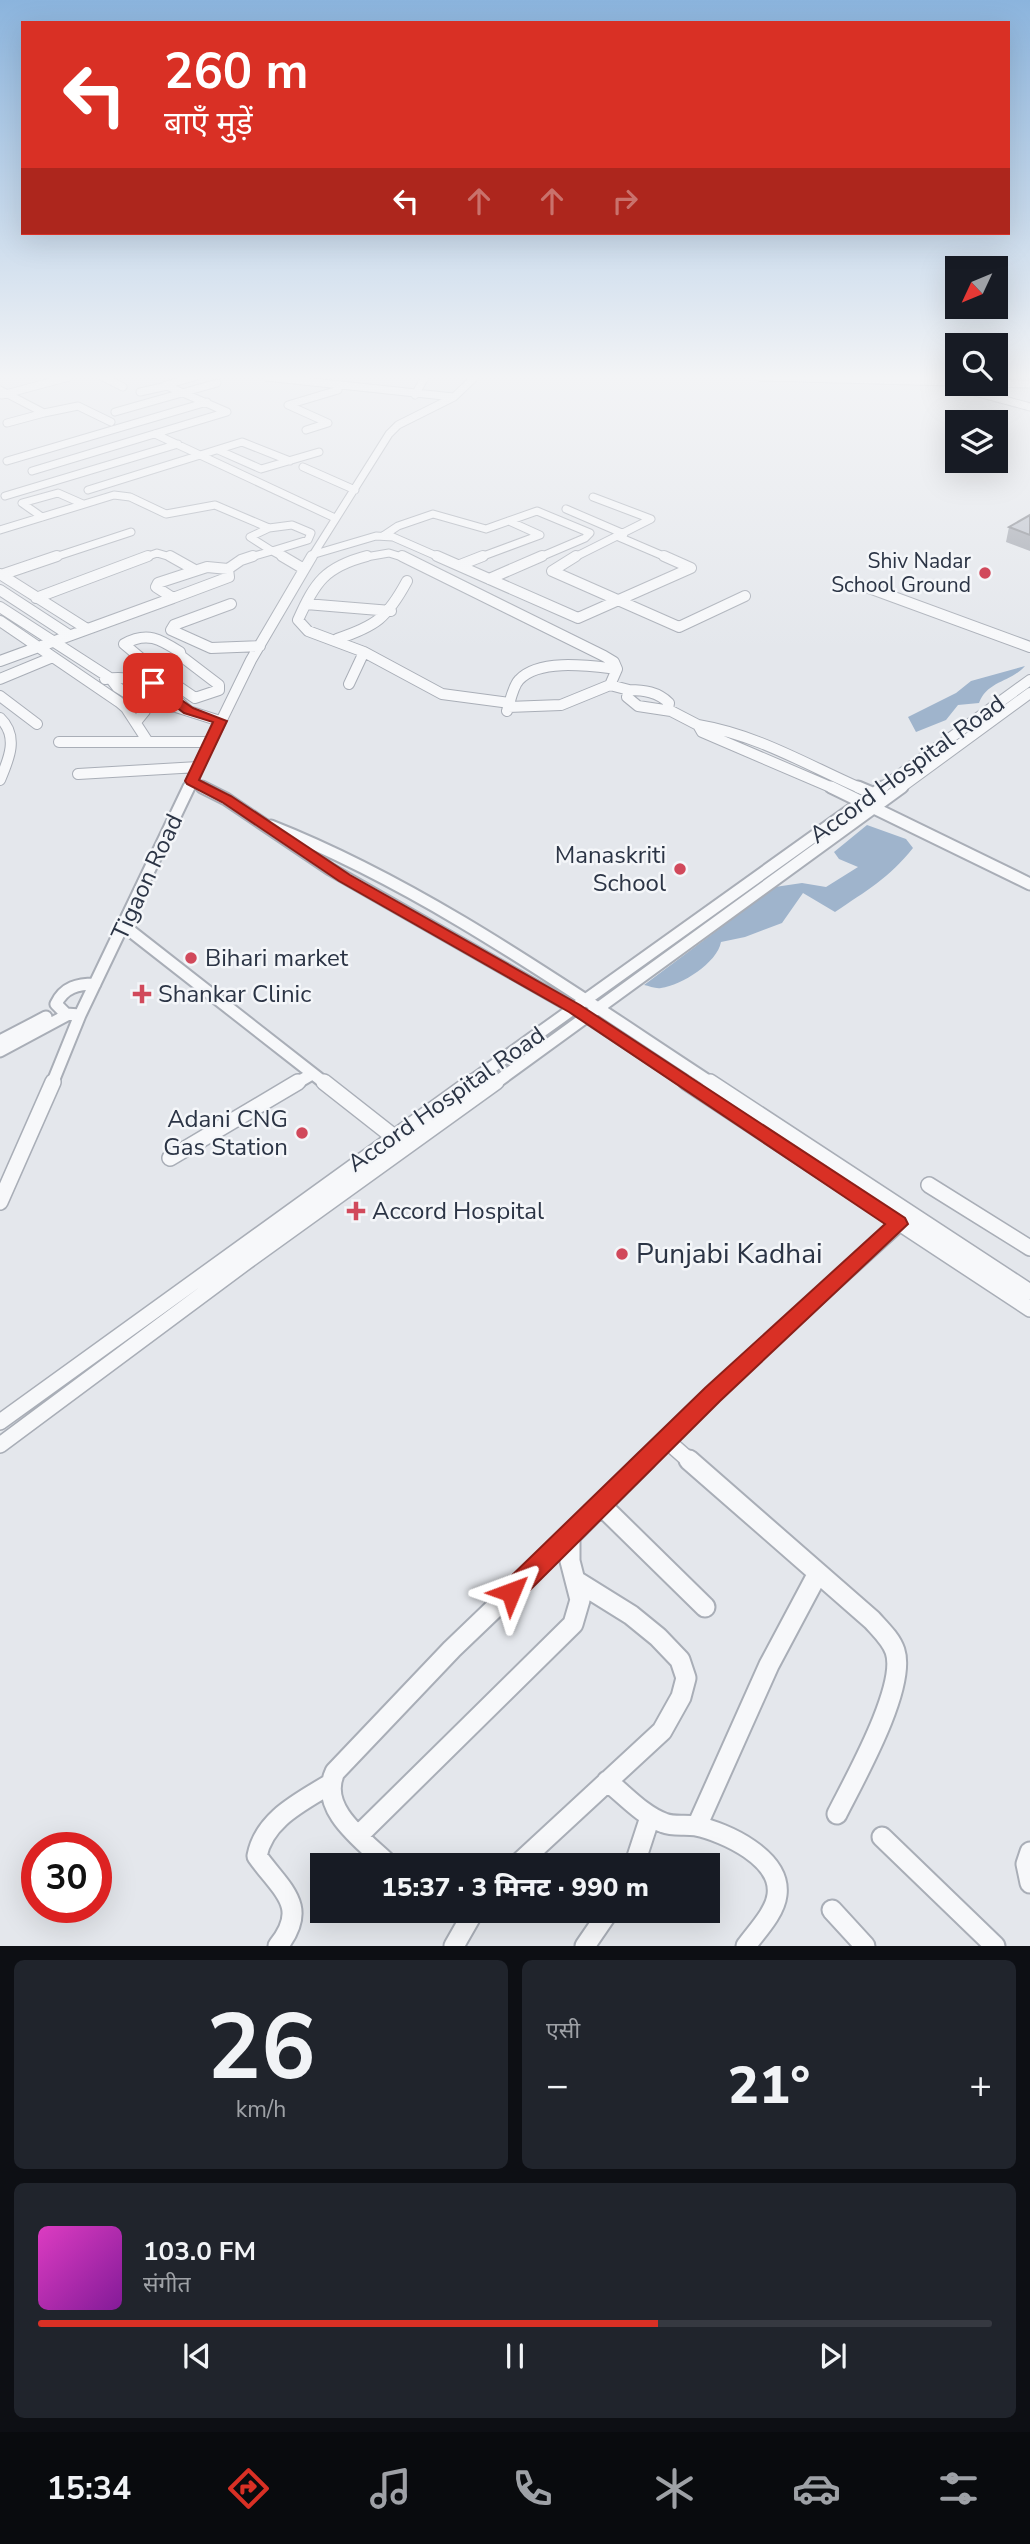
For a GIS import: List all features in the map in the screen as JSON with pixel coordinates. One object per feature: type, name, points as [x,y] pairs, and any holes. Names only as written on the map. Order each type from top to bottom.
[{"type":"street","points":[[32,471],[43,468]]},
{"type":"street","points":[[5,496],[99,468]]},
{"type":"street","points":[[88,490],[160,468]]},
{"type":"street","points":[[228,468],[335,518]]},
{"type":"street","points":[[305,468],[355,490]]},
{"type":"street","name":"Tigaon Road","points":[[0,1202],[33,1131],[69,1013],[95,984],[220,721],[260,646],[335,518],[368,468]]},
{"type":"street","points":[[42,517],[22,503],[58,493],[83,504]]},
{"type":"street","points":[[0,530],[120,494],[170,515],[215,505],[269,528]]},
{"type":"street","points":[[593,497],[650,519],[555,567],[552,571],[679,627],[745,596]]},
{"type":"street","points":[[383,536],[393,537],[460,565],[578,618],[691,568],[566,509]]},
{"type":"street","points":[[315,554],[383,536],[398,526],[436,514],[484,529],[540,511],[590,533],[585,538],[489,579]]},
{"type":"street","points":[[460,565],[540,535],[509,521]]},
{"type":"street","points":[[228,569],[233,563],[272,551],[304,542],[310,537],[311,533],[292,524],[269,528],[250,537],[272,551],[304,569]]},
{"type":"street","points":[[1,575],[131,532]]},
{"type":"street","points":[[195,570],[172,557],[157,553],[32,596],[13,598],[0,605],[110,678],[117,687],[143,704],[189,711],[220,721]]},
{"type":"street","points":[[610,685],[617,669],[614,662],[393,553],[370,556],[324,574],[298,620],[300,626],[310,633],[337,639],[442,694],[509,707],[551,709],[565,706],[610,685],[653,692],[665,698],[669,703],[668,709]]},
{"type":"street","points":[[173,598],[156,587],[156,584],[212,566],[228,569]]},
{"type":"street","points":[[1,659],[229,577],[231,575],[228,569]]},
{"type":"street","points":[[1,575],[87,629]]},
{"type":"street","points":[[337,639],[379,624],[391,611],[407,581]]},
{"type":"street","points":[[861,585],[1030,647]]},
{"type":"street","points":[[0,590],[69,635]]},
{"type":"street","points":[[231,604],[174,625],[171,630],[211,648],[260,646]]},
{"type":"street","points":[[306,604],[391,611]]},
{"type":"street","points":[[0,621],[126,708],[148,742]]},
{"type":"street","points":[[144,635],[155,636],[180,652],[181,656],[219,685],[219,690],[195,698],[155,671],[127,650],[125,643],[144,635]]},
{"type":"street","points":[[349,684],[364,652]]},
{"type":"street","points":[[0,679],[53,657]]},
{"type":"street","points":[[509,707],[518,680],[548,666],[617,669]]},
{"type":"street","points":[[137,679],[155,671]]},
{"type":"street","points":[[93,683],[110,678],[137,679],[160,687],[189,711]]},
{"type":"street","name":"Accord Hospital Road","points":[[873,799],[1030,680]]},
{"type":"street","points":[[629,690],[627,697],[638,706],[650,710],[668,709],[698,725],[702,732],[873,799],[1030,884]]},
{"type":"street","points":[[0,1445],[873,799],[1030,693]]},
{"type":"street","points":[[0,696],[37,724]]},
{"type":"street","points":[[136,722],[145,711],[143,704]]},
{"type":"street","points":[[0,780],[10,748],[11,732],[2,721]]},
{"type":"street","points":[[59,742],[211,742]]},
{"type":"street","points":[[78,774],[198,768]]},
{"type":"street","points":[[191,781],[215,792],[345,878],[587,1009],[912,1213],[1030,1292]]},
{"type":"street","points":[[261,823],[315,842],[431,905],[587,1009],[898,1224],[1030,1309]]},
{"type":"street","points":[[124,926],[394,1137]]},
{"type":"street","points":[[69,1013],[56,1004],[63,992],[76,985],[95,984]]},
{"type":"street","name":"Accord Hospital Road","points":[[0,1422],[394,1137],[587,1009]]},
{"type":"street","points":[[0,1041],[69,1013]]},
{"type":"street","points":[[0,1051],[69,1013]]},
{"type":"street","points":[[170,1158],[312,1074]]},
{"type":"street","points":[[929,1185],[1030,1248]]},
{"type":"street","points":[[278,1945],[291,1932],[295,1915],[287,1896],[257,1856],[258,1845],[274,1825],[330,1784],[347,1757],[452,1649],[712,1394],[912,1213]]},
{"type":"street","points":[[666,1440],[872,1620],[888,1638],[896,1656],[897,1681],[837,1814]]},
{"type":"street","points":[[601,1505],[705,1607]]},
{"type":"street","points":[[360,1835],[573,1623],[580,1611],[581,1597],[570,1560],[570,1536]]},
{"type":"street","points":[[697,1826],[769,1665],[818,1573]]},
{"type":"street","points":[[530,1853],[662,1731],[681,1697],[686,1678],[680,1660],[658,1637],[631,1615],[578,1582]]},
{"type":"street","points":[[607,1780],[650,1816],[667,1825],[697,1826],[748,1847],[764,1862],[775,1878],[777,1895],[746,1945]]},
{"type":"street","points":[[330,1784],[330,1797],[338,1811],[377,1853]]},
{"type":"street","points":[[638,1853],[650,1816]]},
{"type":"street","points":[[882,1837],[995,1945]]},
{"type":"street","points":[[1030,1852],[1026,1864],[1030,1883]]},
{"type":"street","points":[[832,1910],[865,1945]]},
{"type":"street","points":[[460,1944],[469,1923]]},
{"type":"street","points":[[585,1945],[601,1923]]},
{"type":"water","points":[[1025,666],[988,690],[979,703],[958,705],[946,720],[916,732],[908,717],[956,693],[971,681]]},
{"type":"water","points":[[867,825],[906,839],[913,848],[895,868],[867,890],[835,912],[803,893],[782,923],[745,937],[721,942],[713,958],[688,978],[661,988],[644,985],[775,887],[802,883],[826,887],[858,867],[839,859],[834,852]]},
{"type":"building","points":[[1030,515],[1030,535],[1009,527]]},
{"type":"place","name":"Shiv Nadar School Ground","points":[[985,573]]},
{"type":"place","name":"Manaskriti School","points":[[680,869]]},
{"type":"place","name":"Bihari market","points":[[191,958]]},
{"type":"place","name":"Shankar Clinic","points":[[142,994]]},
{"type":"place","name":"Adani CNG Gas Station","points":[[302,1133]]},
{"type":"place","name":"Accord Hospital","points":[[356,1211]]},
{"type":"place","name":"Punjabi Kadhai","points":[[622,1254]]},
{"type":"route","points":[[153,683],[189,711],[220,721],[191,781],[215,792],[345,878],[574,1009],[898,1224],[712,1394],[511,1592]]}]
